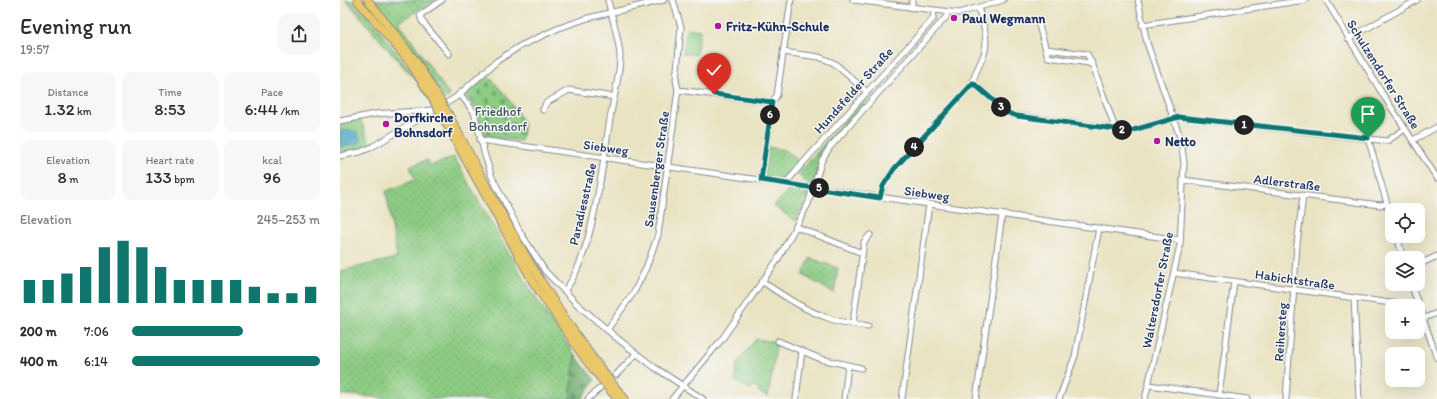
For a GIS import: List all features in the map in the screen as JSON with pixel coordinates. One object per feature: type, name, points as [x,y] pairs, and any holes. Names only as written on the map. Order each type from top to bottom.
[{"type":"highway","points":[[356,0],[408,60],[435,96]]},
{"type":"highway","points":[[368,0],[415,60],[547,292],[587,350],[625,399]]},
{"type":"highway","points":[[446,116],[533,282],[585,358],[617,399]]},
{"type":"street","points":[[442,0],[420,15],[422,21],[448,54]]},
{"type":"street","name":"Paradiesstraße","points":[[564,291],[568,286],[576,268],[590,229],[614,97],[619,52],[608,0]]},
{"type":"street","points":[[340,156],[370,148],[460,94],[500,59],[520,46],[559,28],[610,11],[664,0]]},
{"type":"street","name":"Sausenberger Straße","points":[[608,330],[634,292],[646,268],[658,234],[678,90],[676,80],[681,27],[673,0]]},
{"type":"street","points":[[761,180],[772,102],[777,95],[790,0]]},
{"type":"street","points":[[853,0],[959,13],[1003,0]]},
{"type":"street","points":[[912,0],[912,8]]},
{"type":"street","name":"Waltersdorfer Straße","points":[[1138,0],[1142,25],[1147,43],[1182,149],[1183,180],[1180,240],[1174,273],[1145,399]]},
{"type":"street","points":[[1142,25],[1305,0]]},
{"type":"street","points":[[1348,39],[1417,0]]},
{"type":"street","name":"Schulzendorfer Straße","points":[[1329,1],[1348,39],[1437,178]]},
{"type":"street","points":[[880,198],[883,186],[894,169],[973,83],[973,79],[982,61],[986,46],[985,31],[978,8]]},
{"type":"street","name":"Hundsfelder Straße","points":[[786,183],[787,180],[933,19],[934,11]]},
{"type":"street","name":"Hundsfelder Straße","points":[[672,399],[722,339],[763,282],[797,227],[808,204],[822,160],[836,139],[947,16],[947,12]]},
{"type":"street","points":[[1038,22],[1048,57],[1082,61],[1093,66],[1114,125],[1114,129]]},
{"type":"street","points":[[783,52],[819,57],[834,63],[867,92]]},
{"type":"street","points":[[973,83],[1008,113],[1013,115],[1114,129],[1134,131],[1173,118],[1387,141],[1405,129]]},
{"type":"street","points":[[543,110],[546,103],[569,90],[614,97]]},
{"type":"street","points":[[678,90],[772,102]]},
{"type":"street","points":[[460,94],[474,112],[480,140],[492,177],[520,232],[545,271],[564,291],[636,354],[703,399]]},
{"type":"street","points":[[340,121],[375,114],[433,110]]},
{"type":"street","points":[[1413,140],[1437,128]]},
{"type":"street","points":[[1368,138],[1387,203]]},
{"type":"street","name":"Siebweg","points":[[480,140],[1180,240]]},
{"type":"street","name":"Adlerstraße","points":[[1183,180],[1380,206],[1385,205]]},
{"type":"street","name":"Reihersteg","points":[[1286,399],[1293,290],[1303,196]]},
{"type":"street","points":[[902,399],[929,204]]},
{"type":"street","points":[[976,399],[1002,215]]},
{"type":"street","points":[[797,227],[862,253]]},
{"type":"street","points":[[1060,399],[1075,356],[1099,228]]},
{"type":"street","points":[[853,323],[864,242],[870,234]]},
{"type":"street","points":[[1425,262],[1437,256]]},
{"type":"street","name":"Habichtstraße","points":[[1174,273],[1385,302]]},
{"type":"street","points":[[763,282],[806,309],[831,319],[868,326]]},
{"type":"street","points":[[1219,395],[1234,282]]},
{"type":"street","points":[[1354,298],[1359,399]]},
{"type":"street","points":[[1425,318],[1437,313]]},
{"type":"street","points":[[1425,327],[1437,358]]},
{"type":"street","points":[[778,341],[821,359],[861,368]]},
{"type":"street","points":[[796,399],[802,351]]},
{"type":"street","points":[[616,375],[636,354]]},
{"type":"street","points":[[844,399],[848,366]]},
{"type":"street","points":[[1149,385],[1247,399]]},
{"type":"street","points":[[588,399],[600,388]]},
{"type":"green space","points":[[345,0],[350,0],[373,22],[420,84],[401,64]]},
{"type":"green space","points":[[373,0],[435,0],[399,22],[450,96],[444,99],[420,60]]},
{"type":"green space","points":[[687,28],[700,30],[696,55],[683,53]]},
{"type":"green space","name":"Friedhof Bohnsdorf","points":[[488,75],[507,97],[524,123],[521,141],[482,136],[477,110],[465,95]]},
{"type":"green space","points":[[872,89],[876,92],[832,140],[822,158],[812,184],[806,183],[798,174]]},
{"type":"green space","points":[[360,118],[371,146],[340,154],[340,123]]},
{"type":"green space","points":[[768,147],[785,150],[799,162],[783,180],[764,178]]},
{"type":"green space","points":[[454,157],[527,283],[575,355],[570,399],[396,399],[340,394],[340,271],[397,258],[386,191],[415,180],[410,166],[427,160],[430,166]]},
{"type":"green space","points":[[790,188],[808,191],[803,207],[795,221],[774,206]]},
{"type":"green space","points":[[810,258],[838,268],[834,293],[803,275]]},
{"type":"green space","points":[[756,339],[777,342],[768,397],[759,392],[759,390],[753,386],[750,389],[735,381],[737,363]]},
{"type":"green space","points":[[575,355],[595,380],[582,399],[570,399]]},
{"type":"water","points":[[349,130],[357,132],[361,141],[358,144],[340,147],[340,132]]},
{"type":"place","name":"Paul Wegmann","points":[[954,18]]},
{"type":"place","name":"Fritz-Kühn-Schule","points":[[718,26]]},
{"type":"place","name":"Dorfkirche Bohnsdorf","points":[[386,124]]},
{"type":"place","name":"Netto","points":[[1157,141]]},
{"type":"route","points":[[714,94],[772,102],[761,180],[880,198],[883,186],[894,169],[973,83],[1008,113],[1017,116],[1130,131],[1138,130],[1168,119],[1179,117],[1368,138]]}]
